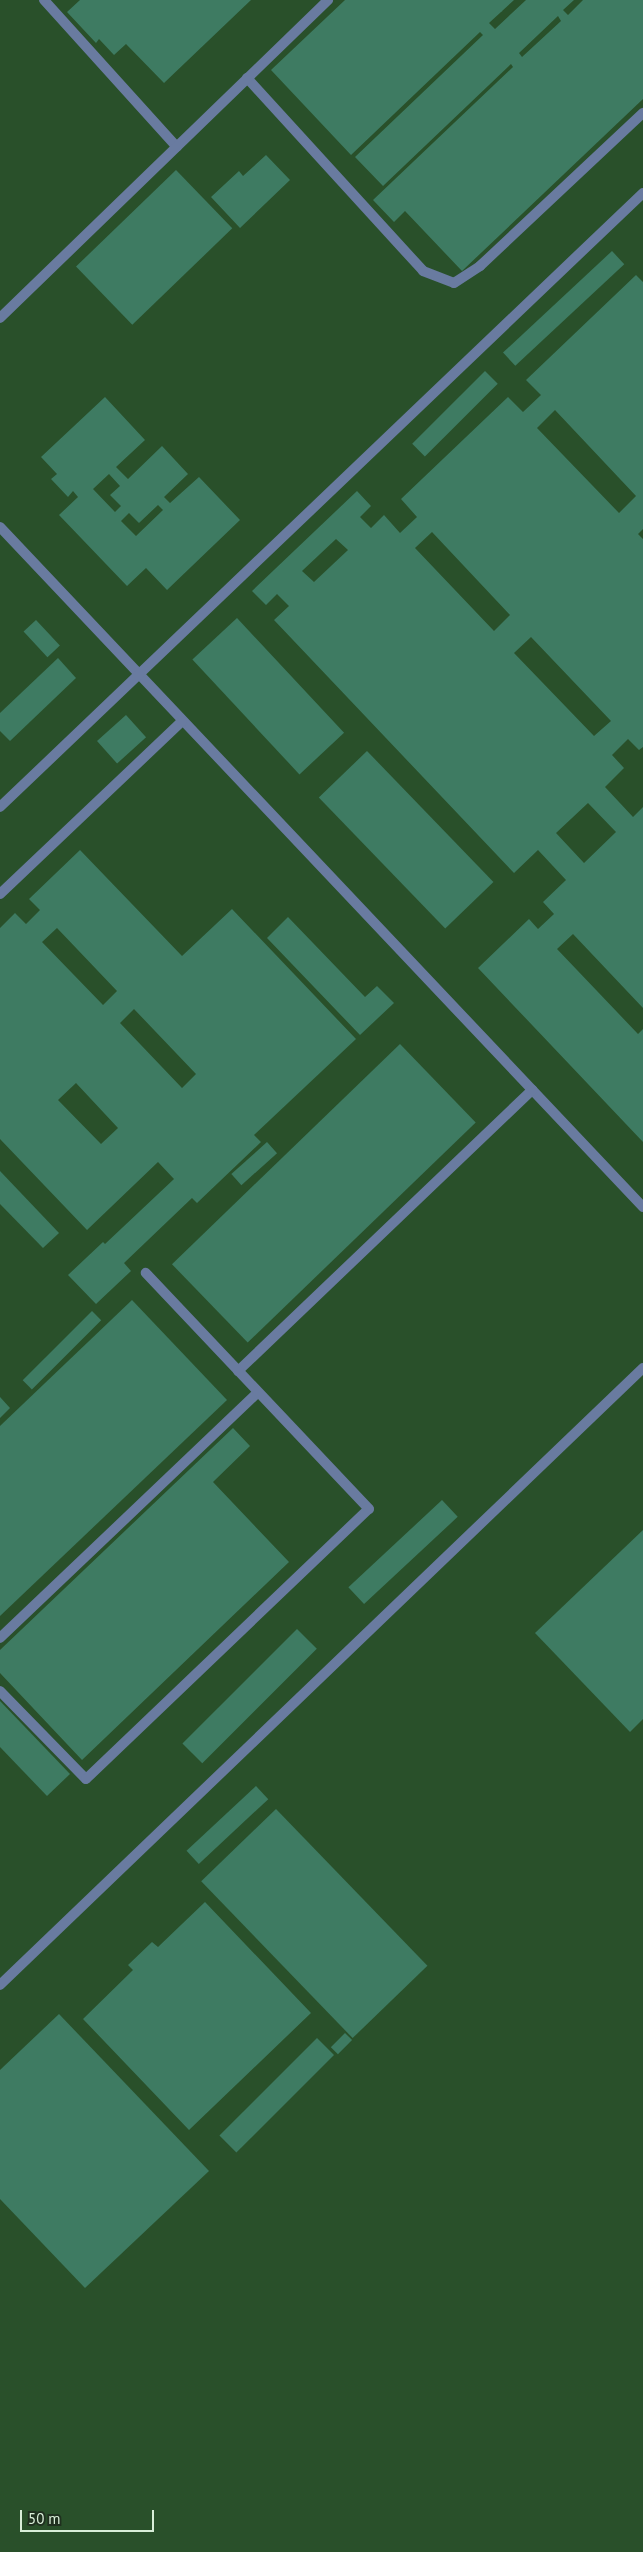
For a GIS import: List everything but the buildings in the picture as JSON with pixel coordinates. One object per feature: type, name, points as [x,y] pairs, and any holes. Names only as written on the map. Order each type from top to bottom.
[{"type":"lane","points":[[44,0],[177,147]]},
{"type":"lane","points":[[0,318],[328,0]]},
{"type":"lane","points":[[248,78],[423,271],[454,282],[480,266],[643,113]]},
{"type":"lane","points":[[0,807],[643,193]]},
{"type":"lane","points":[[0,528],[643,1207]]},
{"type":"lane","points":[[0,894],[182,721]]},
{"type":"lane","points":[[238,1371],[532,1090]]},
{"type":"lane","points":[[0,1691],[86,1780],[369,1509],[146,1273]]},
{"type":"lane","points":[[0,1986],[643,1368]]},
{"type":"lane","points":[[0,1638],[258,1392]]}]
